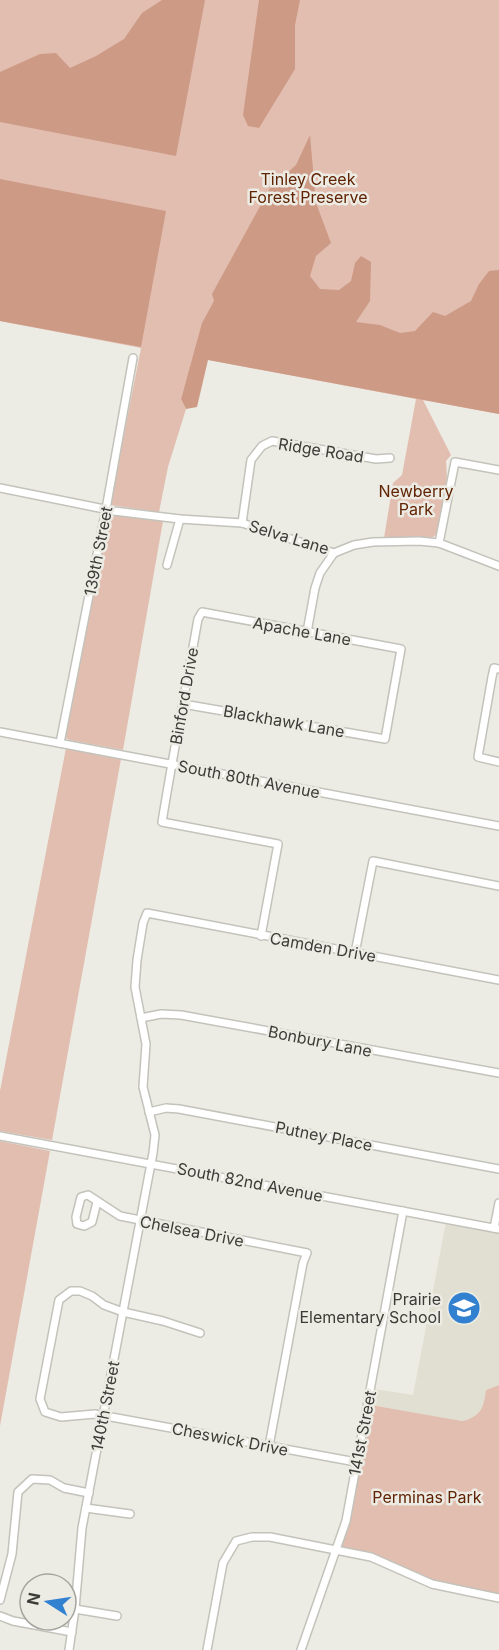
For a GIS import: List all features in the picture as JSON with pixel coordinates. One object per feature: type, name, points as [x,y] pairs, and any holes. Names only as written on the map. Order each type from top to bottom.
[{"type":"street","name":"139th Street","points":[[60,743],[133,358]]},
{"type":"street","name":"Ridge Road","points":[[242,523],[251,460],[262,446],[272,441],[376,459],[390,458]]},
{"type":"street","points":[[439,543],[455,462],[499,470]]},
{"type":"street","name":"Selva Lane","points":[[0,488],[106,509],[180,519],[242,523],[334,553],[354,545],[373,542],[439,543],[499,566]]},
{"type":"street","points":[[167,565],[180,519]]},
{"type":"street","points":[[307,632],[320,573],[334,553]]},
{"type":"street","name":"Apache Lane","points":[[202,612],[401,649],[385,739]]},
{"type":"street","name":"Binford Drive","points":[[202,612],[198,619],[162,822],[278,844],[261,936]]},
{"type":"street","points":[[497,668],[478,758],[499,762]]},
{"type":"street","name":"Blackhawk Lane","points":[[183,704],[385,739]]},
{"type":"street","name":"South 80th Avenue","points":[[0,732],[499,826]]},
{"type":"street","points":[[355,953],[373,861],[499,886]]},
{"type":"street","name":"Camden Drive","points":[[141,1018],[136,998],[135,978],[143,923],[147,913],[499,980]]},
{"type":"street","name":"Bonbury Lane","points":[[141,1018],[161,1014],[181,1015],[499,1073]]},
{"type":"street","points":[[141,1018],[146,1044],[143,1086],[155,1135],[152,1164]]},
{"type":"street","name":"Putney Place","points":[[149,1112],[179,1108],[499,1169]]},
{"type":"street","name":"South 82nd Avenue","points":[[0,1136],[497,1228]]},
{"type":"street","name":"140th Street","points":[[78,1572],[86,1508],[152,1164]]},
{"type":"street","name":"Chelsea Drive","points":[[97,1202],[92,1222],[84,1226],[77,1224],[76,1217],[81,1197],[88,1195],[120,1216],[307,1253],[303,1263],[269,1446]]},
{"type":"street","points":[[497,1228],[499,1203]]},
{"type":"street","name":"141st Street","points":[[301,1650],[346,1521],[403,1211]]},
{"type":"street","name":"Cheswick Drive","points":[[123,1312],[104,1305],[80,1291],[71,1291],[59,1300],[40,1399],[45,1412],[61,1417],[104,1415],[356,1462]]},
{"type":"street","points":[[123,1312],[164,1320],[200,1333]]},
{"type":"street","points":[[0,1600],[12,1554],[18,1492],[32,1479],[50,1480],[64,1488],[89,1493]]},
{"type":"street","points":[[86,1508],[130,1514]]},
{"type":"street","points":[[207,1650],[223,1563],[236,1541],[252,1537],[270,1537],[370,1557],[443,1587],[499,1598]]},
{"type":"street","points":[[78,1610],[117,1616]]},
{"type":"street","points":[[0,1616],[18,1623]]},
{"type":"street","name":"140th Street","points":[[69,1650],[72,1632]]},
{"type":"shaded area","name":"Prairie Elementary School","points":[[446,1222],[499,1232],[499,1385],[486,1390],[486,1401],[477,1416],[462,1421],[371,1405],[374,1389],[413,1395]]},
{"type":"green space","name":"Tinley Creek Forest Preserve","points":[[0,0],[499,0],[499,414],[423,400],[451,455],[446,461],[447,479],[437,534],[433,537],[384,538],[393,483],[402,475],[416,399],[193,357],[181,399],[186,409],[168,467],[159,512],[110,505],[141,348],[0,321]]},
{"type":"green space","points":[[162,0],[205,0],[176,156],[0,122],[0,72],[40,54],[56,53],[70,68],[124,39],[142,13]]},
{"type":"green space","points":[[259,0],[300,0],[295,25],[295,69],[259,128],[248,126],[243,115]]},
{"type":"green space","points":[[310,135],[316,203],[331,243],[316,256],[310,276],[320,289],[339,290],[351,281],[355,263],[361,256],[371,262],[370,301],[356,322],[380,325],[400,333],[415,331],[433,312],[445,316],[471,301],[479,284],[489,271],[499,270],[499,414],[208,360],[197,407],[186,409],[181,399],[202,323],[214,301],[212,294],[270,188],[296,165]]},
{"type":"green space","points":[[0,179],[166,211],[141,347],[0,321]]},
{"type":"green space","points":[[113,513],[163,521],[123,750],[66,738],[107,517]]},
{"type":"green space","points":[[66,748],[121,759],[52,1140],[0,1131],[0,1091]]},
{"type":"green space","points":[[0,1141],[50,1151],[0,1426]]},
{"type":"green space","name":"Perminas Park","points":[[499,1385],[499,1595],[432,1581],[341,1546],[350,1514],[371,1405],[462,1421],[477,1414],[483,1406],[486,1390]]},
{"type":"place","name":"Prairie Elementary School","points":[[464,1308]]},
{"type":"park label","name":"Newberry Park","points":[[416,500]]}]
